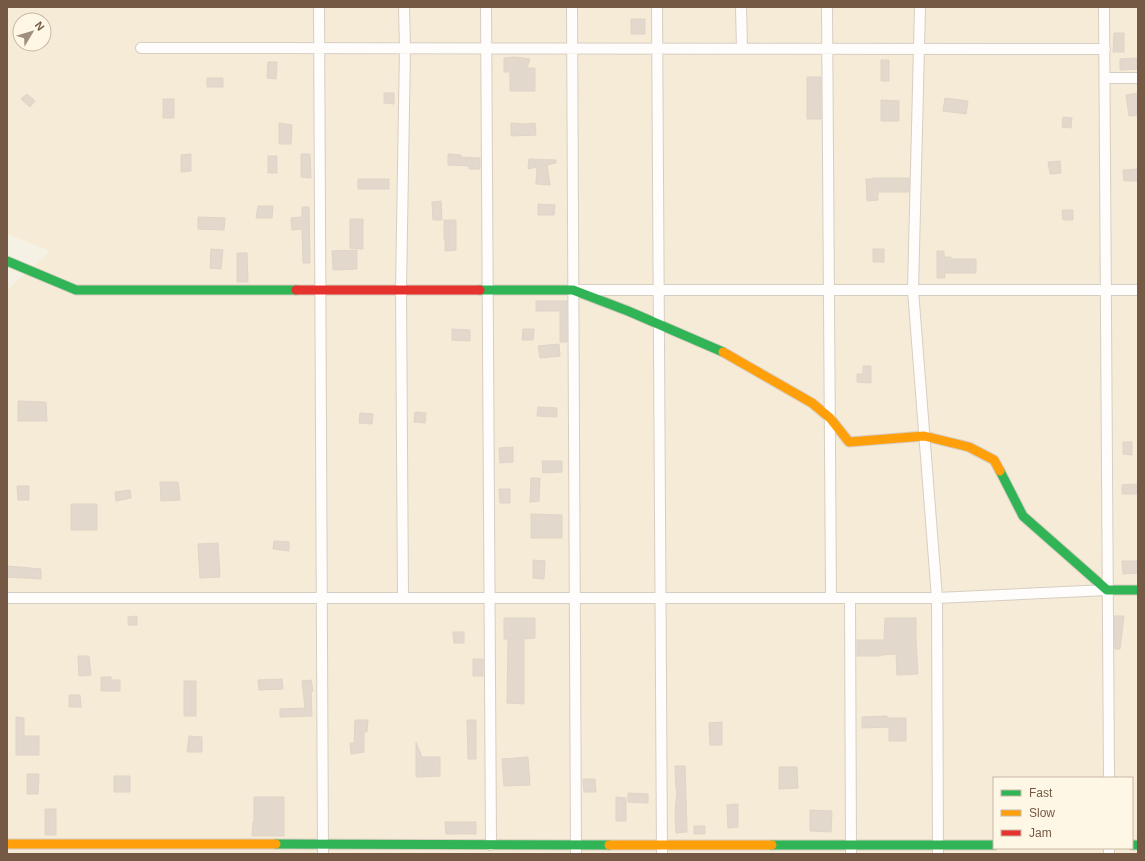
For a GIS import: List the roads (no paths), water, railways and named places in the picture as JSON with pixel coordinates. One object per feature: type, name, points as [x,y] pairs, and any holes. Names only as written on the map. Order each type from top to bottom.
[{"type":"street","points":[[319,7],[323,849]]},
{"type":"street","points":[[403,598],[401,290],[405,48],[404,7]]},
{"type":"street","points":[[486,7],[491,845]]},
{"type":"street","points":[[572,7],[576,849]]},
{"type":"street","points":[[657,7],[662,849]]},
{"type":"street","points":[[741,7],[742,48]]},
{"type":"street","points":[[827,7],[831,598]]},
{"type":"street","points":[[920,7],[913,290],[937,598],[938,850]]},
{"type":"street","points":[[1104,7],[1109,777]]},
{"type":"street","points":[[141,48],[1105,49]]},
{"type":"street","points":[[1105,78],[1138,78]]},
{"type":"street","points":[[7,261],[76,290],[1138,290]]},
{"type":"street","points":[[573,290],[729,355],[812,403],[830,418],[849,442],[924,436],[969,447],[994,460],[1023,516],[1108,590]]},
{"type":"street","points":[[7,598],[937,598],[1138,590]]},
{"type":"street","points":[[850,598],[851,850]]},
{"type":"street","points":[[7,844],[323,849],[491,845],[576,849],[851,850],[938,850],[993,845]]}]
